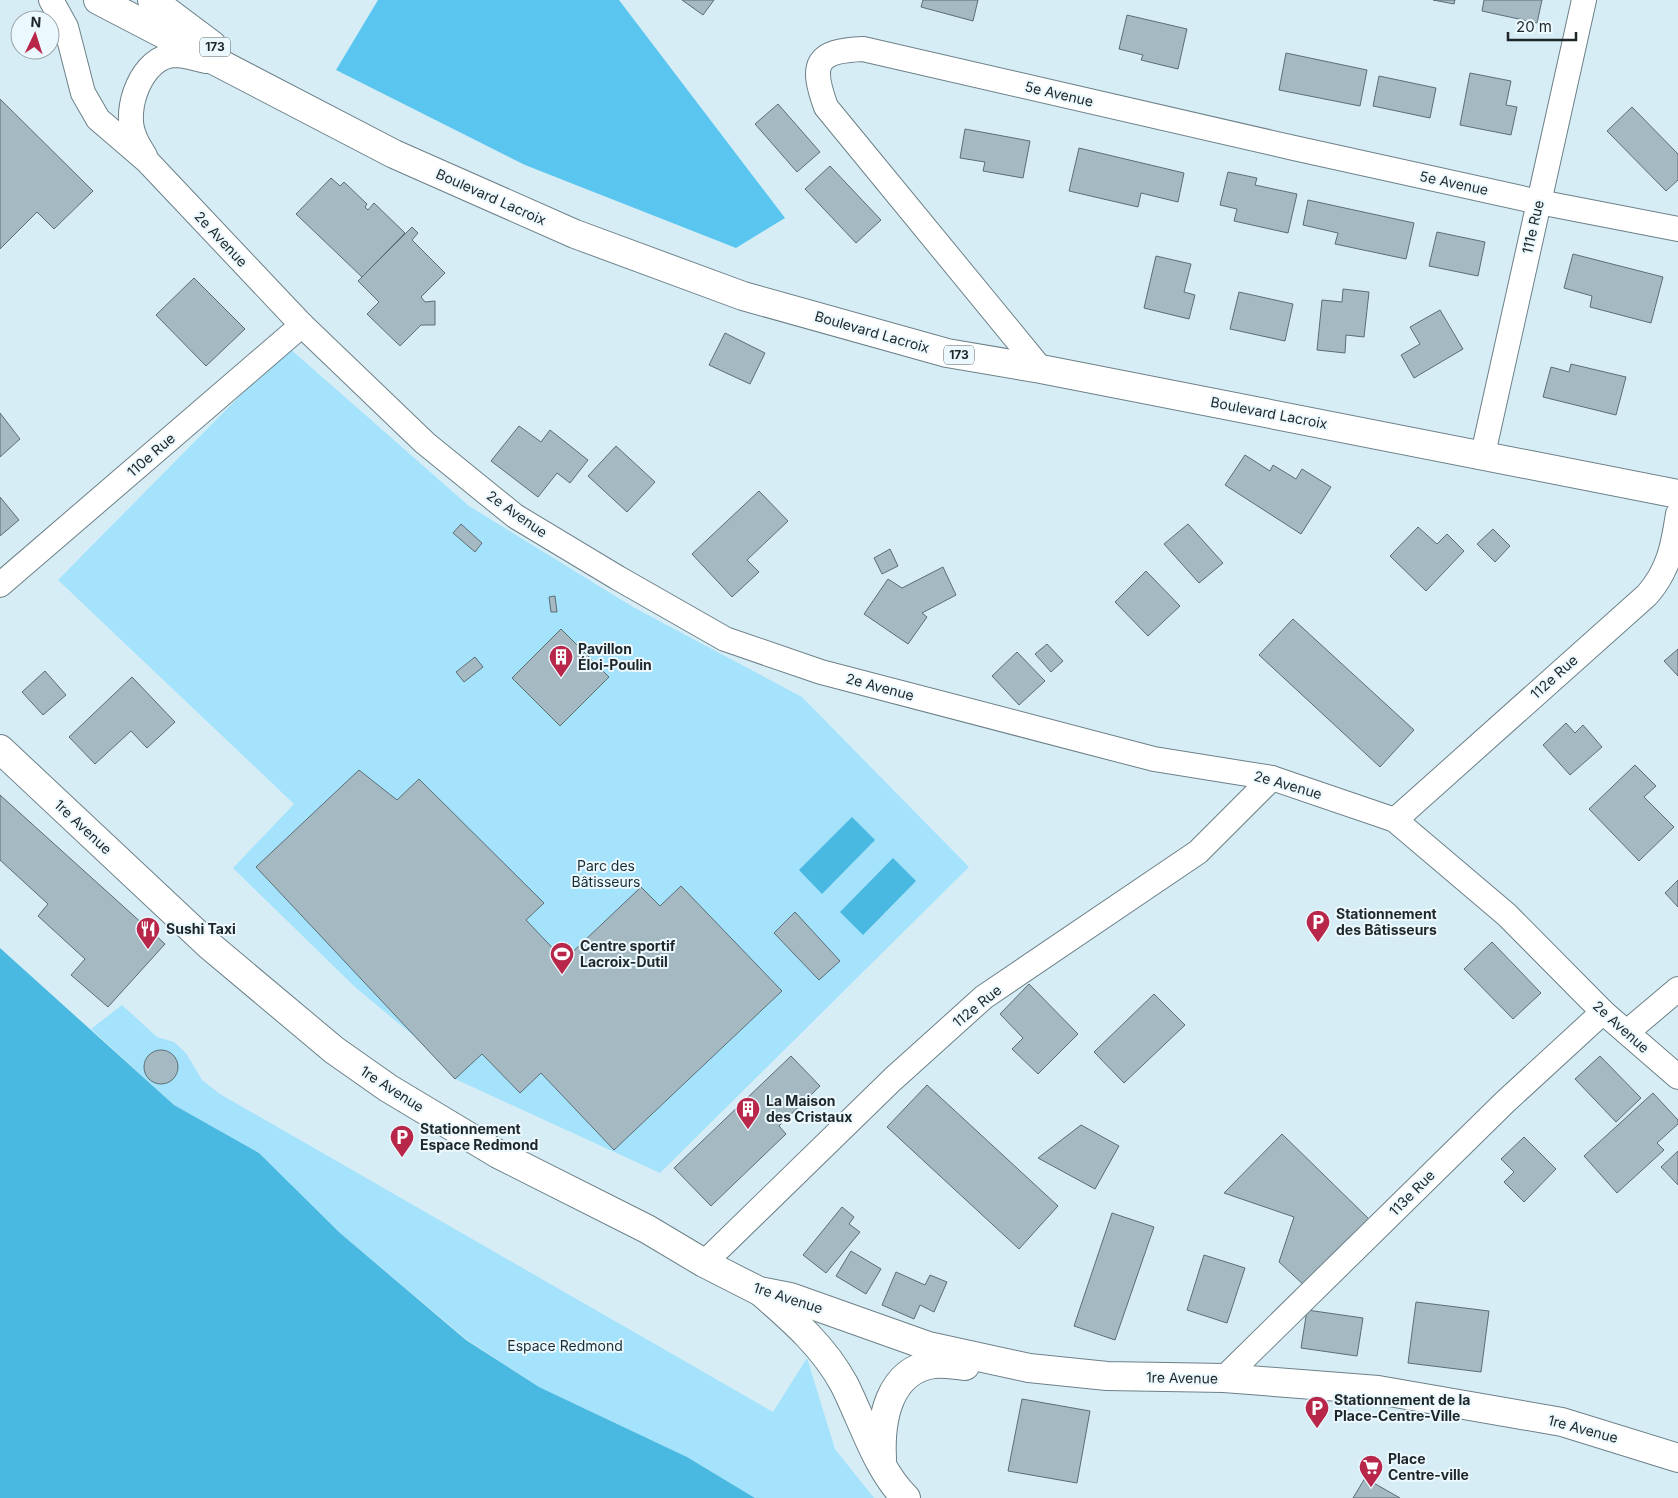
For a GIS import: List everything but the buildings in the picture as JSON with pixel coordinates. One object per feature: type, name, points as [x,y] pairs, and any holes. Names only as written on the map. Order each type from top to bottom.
[{"type":"street","name":"2e Avenue","points":[[51,0],[66,27],[83,92],[98,119],[148,162],[302,325],[425,443],[515,516],[618,578],[726,639],[821,672],[1154,759],[1272,778],[1396,820],[1507,915],[1603,1012],[1678,1077]]},
{"type":"street","name":"Boulevard Lacroix","points":[[98,0],[277,95],[394,154],[575,234],[743,296],[947,353],[1041,369],[1483,454],[1678,494]]},
{"type":"street","name":"Boulevard Lacroix","points":[[152,0],[277,95]]},
{"type":"street","name":"111e Rue","points":[[1483,454],[1584,0]]},
{"type":"street","name":"5e Avenue","points":[[1041,369],[826,107],[819,88],[818,71],[823,59],[838,50],[863,49],[1539,202],[1678,229]]},
{"type":"street","name":"2e Avenue","points":[[148,162],[133,134],[132,119],[132,102],[144,73],[160,58],[175,55],[219,63]]},
{"type":"street","name":"110e Rue","points":[[0,585],[302,325]]},
{"type":"street","name":"112e Rue","points":[[1396,820],[1647,595],[1673,562],[1678,514]]},
{"type":"street","name":"1re Avenue","points":[[0,749],[210,946],[334,1050],[388,1088],[498,1154],[647,1229],[704,1263],[759,1291],[790,1297],[928,1346],[1029,1368],[1107,1376],[1224,1378],[1378,1390],[1562,1422],[1678,1458]]},
{"type":"street","name":"112e Rue","points":[[704,1263],[893,1079],[984,997],[1198,852],[1272,778]]},
{"type":"street","points":[[1627,1032],[1678,989]]},
{"type":"street","name":"113e Rue","points":[[1224,1378],[1505,1102],[1603,1012]]},
{"type":"street","points":[[759,1291],[801,1327],[824,1355],[842,1382],[882,1464],[906,1498]]},
{"type":"street","points":[[882,1464],[881,1437],[886,1408],[897,1383],[912,1371],[934,1364],[1029,1368]]},
{"type":"green space","name":"Parc des Bâtisseurs","points":[[288,347],[469,506],[633,607],[802,697],[969,867],[660,1173],[455,1079],[432,1051],[355,987],[233,868],[294,804],[58,580]]},
{"type":"green space","name":"Espace Redmond","points":[[122,1005],[157,1037],[174,1042],[186,1053],[202,1080],[220,1094],[773,1412],[807,1358],[835,1449],[874,1498],[755,1498],[687,1457],[539,1387],[466,1339],[340,1233],[259,1153],[174,1105],[91,1029]]},
{"type":"shaded area","points":[[378,0],[619,0],[785,218],[736,248],[525,165],[336,70]]},
{"type":"shaded area","points":[[852,817],[875,840],[822,894],[799,870]]},
{"type":"shaded area","points":[[893,858],[916,881],[863,935],[840,912]]},
{"type":"shaded area","points":[[0,948],[174,1105],[259,1153],[340,1233],[466,1340],[539,1387],[687,1457],[755,1498],[0,1498]]},
{"type":"place","name":"Pavillon Éloi-Poulin","points":[[561,678]]},
{"type":"place","name":"Stationnement des Bâtisseurs","points":[[1318,943]]},
{"type":"place","name":"Sushi Taxi","points":[[148,950]]},
{"type":"place","name":"Centre sportif Lacroix-Dutil","points":[[562,975]]},
{"type":"place","name":"La Maison des Cristaux","points":[[748,1130]]},
{"type":"place","name":"Stationnement Espace Redmond","points":[[402,1158]]},
{"type":"place","name":"Stationnement de la Place-Centre-Ville","points":[[1317,1429]]},
{"type":"place","name":"Place Centre-ville","points":[[1371,1488]]}]
